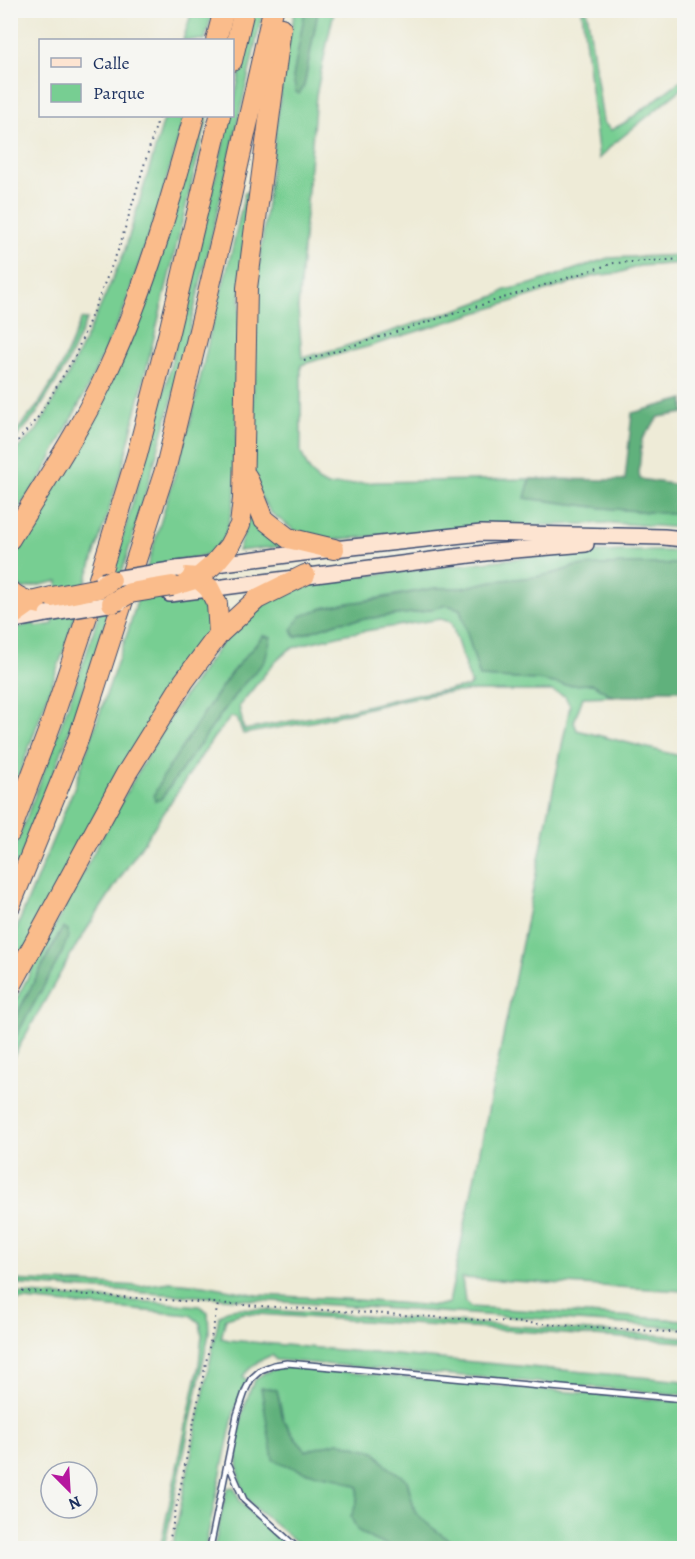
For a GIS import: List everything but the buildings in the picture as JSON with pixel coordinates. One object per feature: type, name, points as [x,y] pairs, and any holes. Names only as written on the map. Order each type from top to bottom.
[{"type":"highway","points":[[216,39],[224,10]]},
{"type":"highway","points":[[234,53],[244,10]]},
{"type":"highway","points":[[10,906],[78,737],[166,467],[225,223],[273,10]]},
{"type":"highway","points":[[203,583],[214,564],[229,546],[240,525],[243,499],[247,288],[284,10]]},
{"type":"highway","points":[[10,539],[83,419],[126,329],[151,264],[194,117]]},
{"type":"highway","points":[[10,833],[58,703],[94,596],[137,455],[169,332],[220,117]]},
{"type":"highway","points":[[243,469],[264,519],[288,538],[334,549]]},
{"type":"highway","points":[[10,988],[126,774],[184,681],[219,634],[257,599],[305,575]]},
{"type":"highway","points":[[10,619],[34,599],[99,588],[113,579],[125,583],[173,581],[203,583]]},
{"type":"highway","points":[[34,599],[87,600],[108,604],[130,593],[173,581]]},
{"type":"highway","points":[[203,583],[217,604],[219,634]]},
{"type":"street","points":[[173,581],[214,564],[481,533],[684,539]]},
{"type":"street","points":[[203,583],[305,575],[492,552],[664,537]]},
{"type":"lane","points":[[210,1548],[237,1415],[251,1379],[261,1370],[287,1363],[684,1399]]},
{"type":"lane","points":[[228,1463],[244,1500],[297,1548]]},
{"type":"path","points":[[10,450],[39,416],[75,356],[120,248],[159,117]]},
{"type":"path","points":[[304,361],[614,262],[684,259]]},
{"type":"path","points":[[10,1290],[684,1333]]},
{"type":"path","points":[[168,1548],[218,1304]]},
{"type":"green space","points":[[192,11],[213,11],[205,39],[183,39]]},
{"type":"green space","points":[[254,11],[263,11],[187,337],[134,532],[86,684],[11,883],[11,858],[85,658],[127,522],[166,384],[230,117],[234,117],[234,100]]},
{"type":"green space","points":[[295,11],[305,11],[293,78],[304,86],[318,11],[334,11],[316,95],[298,308],[302,358],[340,348],[468,306],[498,295],[505,290],[531,284],[608,258],[684,255],[684,263],[639,266],[619,273],[594,276],[367,347],[301,365],[301,452],[308,468],[318,481],[327,486],[376,482],[530,479],[526,498],[684,515],[684,528],[611,523],[469,528],[320,541],[294,530],[271,513],[259,494],[252,465],[254,306],[285,57]]},
{"type":"green space","points":[[305,11],[318,11],[304,86],[299,94],[296,92],[293,78]]},
{"type":"green space","points":[[582,11],[587,11],[603,122],[611,130],[626,122],[684,78],[684,87],[611,146],[599,159]]},
{"type":"green space","points":[[165,117],[185,117],[159,205],[124,309],[88,387],[41,478],[11,519],[11,480],[13,477],[11,455],[37,430],[68,375],[124,253]]},
{"type":"green space","points":[[202,117],[208,117],[122,469],[64,650],[11,798],[11,629],[34,623],[35,627],[53,624],[58,581],[22,589],[13,576],[12,551],[70,460],[105,395]]},
{"type":"green space","points":[[245,192],[248,192],[241,277],[235,497],[227,530],[215,551],[202,556],[168,562],[165,601],[200,598],[207,602],[211,618],[210,629],[11,976],[11,942],[74,788],[128,631],[191,420]]},
{"type":"green space","points":[[87,319],[65,368],[35,416],[11,444],[11,438],[39,404],[61,368],[81,320]]},
{"type":"green space","points":[[684,399],[684,413],[659,417],[642,439],[639,471],[640,479],[684,486],[684,515],[525,498],[530,479],[625,480],[632,413]]},
{"type":"green space","points":[[250,514],[264,532],[286,546],[238,551]]},
{"type":"green space","points":[[684,551],[684,564],[576,566],[536,577],[493,581],[462,588],[435,588],[324,608],[292,630],[295,637],[339,622],[420,612],[447,605],[460,609],[480,677],[538,680],[565,685],[593,684],[612,696],[583,697],[574,722],[577,730],[684,757],[684,1291],[462,1278],[465,1301],[470,1307],[684,1320],[684,1328],[11,1284],[11,1280],[141,1286],[170,1282],[204,1285],[258,1295],[435,1306],[449,1303],[570,706],[565,696],[552,691],[441,693],[401,700],[316,721],[243,734],[237,718],[231,717],[214,737],[74,949],[11,1061],[11,1045],[62,953],[58,935],[11,1026],[11,1009],[107,827],[173,712],[221,644],[258,608],[280,595],[309,585],[360,576],[554,554]],"holes":[[[440,619],[451,622],[471,684],[468,687],[412,695],[349,710],[244,730],[239,706],[273,664],[290,649],[346,634]],[[263,636],[265,661],[239,689],[161,799],[208,707],[231,673]]]},
{"type":"green space","points":[[684,564],[684,690],[660,690],[636,696],[612,696],[593,684],[565,685],[538,680],[480,677],[460,609],[447,605],[420,612],[339,622],[295,637],[292,629],[301,616],[323,608],[348,603],[435,588],[462,588],[493,581],[536,577],[576,566]]},
{"type":"green space","points":[[263,636],[271,637],[265,661],[239,689],[161,799],[155,801],[154,795],[162,778],[208,707],[231,673]]},
{"type":"green space","points":[[63,927],[68,930],[68,937],[62,953],[11,1045],[11,1026]]},
{"type":"green space","points":[[11,1293],[199,1306],[208,1312],[209,1334],[164,1548],[160,1548],[199,1365],[202,1335],[200,1323],[190,1315],[25,1300],[11,1301]]},
{"type":"green space","points":[[238,1308],[684,1337],[684,1342],[243,1313],[226,1318],[221,1338],[684,1381],[684,1395],[276,1360],[272,1355],[249,1369],[243,1376],[247,1381],[234,1412],[205,1548],[172,1548],[219,1317],[227,1310]]},
{"type":"green space","points":[[289,1367],[684,1402],[684,1548],[460,1548],[415,1512],[407,1480],[387,1466],[374,1451],[338,1442],[306,1451],[283,1419],[277,1390],[270,1388],[302,1471],[339,1478],[358,1487],[357,1502],[351,1517],[388,1545],[402,1548],[304,1548],[256,1509],[245,1496],[239,1478],[237,1447],[242,1414],[250,1390],[255,1380],[264,1373],[276,1368]]},
{"type":"green space","points":[[261,1388],[277,1390],[283,1419],[306,1451],[338,1442],[374,1451],[387,1466],[407,1480],[415,1512],[460,1548],[402,1548],[373,1540],[357,1530],[351,1517],[357,1502],[358,1487],[339,1478],[302,1471],[273,1460]]},
{"type":"green space","points":[[234,1487],[240,1501],[251,1513],[292,1548],[214,1548],[227,1488]]}]
